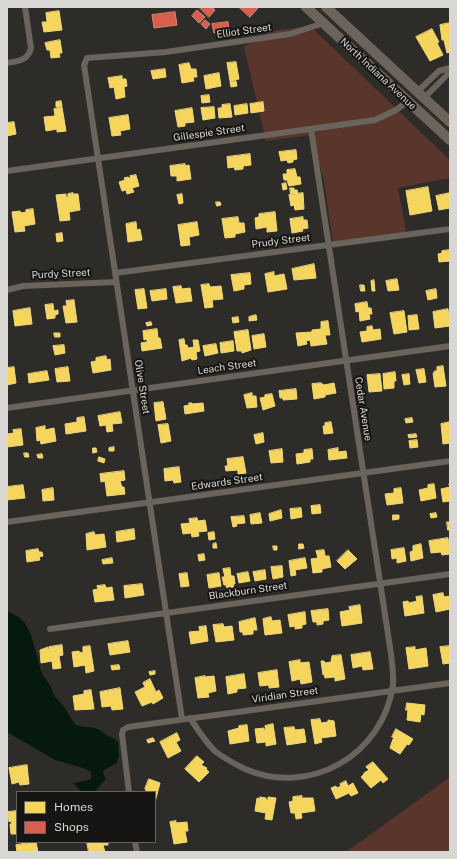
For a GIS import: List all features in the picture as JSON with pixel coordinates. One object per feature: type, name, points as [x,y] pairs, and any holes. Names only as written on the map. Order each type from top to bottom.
[{"type":"main road","name":"North Indiana Avenue","points":[[306,7],[450,140]]},
{"type":"main road","name":"North Indiana Avenue","points":[[326,7],[450,122]]},
{"type":"street","points":[[7,63],[24,60],[30,52],[31,48],[25,7]]},
{"type":"street","name":"Elliot Street","points":[[87,58],[166,52],[290,34],[324,23]]},
{"type":"street","name":"Olive Street","points":[[87,58],[84,65],[182,719]]},
{"type":"street","points":[[421,95],[447,75],[450,69]]},
{"type":"street","points":[[421,95],[439,71],[450,69]]},
{"type":"street","name":"Gillespie Street","points":[[7,170],[375,120],[396,110],[408,101]]},
{"type":"street","name":"Cedar Avenue","points":[[190,718],[211,746],[230,762],[260,774],[279,778],[299,778],[331,769],[346,760],[359,749],[378,726],[383,716],[391,691],[393,677],[390,654],[364,473],[311,129]]},
{"type":"street","name":"Prudy Street","points":[[115,273],[450,229]]},
{"type":"street","name":"Purdy Street","points":[[7,290],[23,286],[116,282]]},
{"type":"street","name":"Leach Street","points":[[7,408],[450,346]]},
{"type":"street","name":"Edwards Street","points":[[7,522],[450,461]]},
{"type":"street","name":"Blackburn Street","points":[[50,629],[450,574]]},
{"type":"street","name":"Viridian Street","points":[[129,791],[122,740],[123,730],[128,727],[450,683]]},
{"type":"shaded area","points":[[310,26],[450,160],[450,180],[449,178],[398,188],[406,232],[333,244],[324,180],[311,135],[266,141],[244,47],[271,31]]},
{"type":"shaded area","points":[[7,611],[19,617],[25,623],[31,635],[42,674],[50,685],[55,697],[62,704],[75,724],[100,730],[114,739],[118,742],[119,755],[117,763],[104,770],[103,773],[106,779],[95,791],[81,791],[73,783],[91,779],[91,772],[83,768],[55,760],[7,732]]},
{"type":"shaded area","points":[[450,777],[450,852],[346,852],[446,780]]},
{"type":"building: Homes","points":[[59,11],[62,30],[44,32],[42,22],[47,22],[46,13]]},
{"type":"building: Homes","points":[[450,23],[450,52],[447,53],[444,40],[442,40],[440,25]]},
{"type":"building: Homes","points":[[432,29],[439,42],[437,43],[443,55],[430,61],[416,37]]},
{"type":"building: Homes","points":[[60,40],[62,53],[59,53],[60,57],[51,58],[50,50],[47,50],[45,43]]},
{"type":"building: Homes","points":[[236,62],[239,79],[230,81],[227,63]]},
{"type":"building: Homes","points":[[189,63],[191,69],[196,69],[197,77],[193,77],[194,81],[182,83],[179,65]]},
{"type":"building: Homes","points":[[165,69],[166,77],[153,79],[151,71]]},
{"type":"building: Homes","points":[[219,73],[221,86],[206,89],[204,76]]},
{"type":"building: Homes","points":[[122,76],[122,79],[126,79],[127,86],[124,87],[125,97],[116,99],[114,87],[110,88],[108,78]]},
{"type":"building: Homes","points":[[236,81],[237,86],[231,87],[230,82]]},
{"type":"building: Homes","points":[[209,95],[210,102],[202,103],[201,96]]},
{"type":"building: Homes","points":[[61,101],[62,106],[56,107],[56,102]]},
{"type":"building: Homes","points":[[263,102],[264,111],[251,113],[250,104]]},
{"type":"building: Homes","points":[[230,104],[232,117],[219,118],[218,108],[222,108],[222,105]]},
{"type":"building: Homes","points":[[247,104],[248,113],[235,115],[234,106]]},
{"type":"building: Homes","points":[[62,107],[66,131],[57,132],[57,129],[46,131],[44,117],[55,116],[54,109]]},
{"type":"building: Homes","points":[[214,107],[215,118],[203,120],[201,108]]},
{"type":"building: Homes","points":[[192,108],[194,122],[185,123],[185,126],[178,127],[175,111]]},
{"type":"building: Homes","points":[[128,115],[130,129],[120,131],[121,135],[112,136],[109,118]]},
{"type":"building: Homes","points":[[14,122],[16,134],[7,136],[7,123]]},
{"type":"building: Homes","points":[[296,150],[297,159],[293,160],[293,162],[288,163],[287,160],[281,161],[279,152]]},
{"type":"building: Homes","points":[[250,154],[251,165],[243,166],[243,169],[235,170],[234,167],[228,168],[227,157]]},
{"type":"building: Homes","points":[[185,164],[185,166],[189,165],[191,179],[177,181],[177,176],[171,176],[170,166]]},
{"type":"building: Homes","points":[[295,169],[297,177],[300,177],[301,184],[289,186],[287,180],[284,180],[283,174],[287,174],[287,170]]},
{"type":"building: Homes","points":[[136,175],[139,186],[132,188],[134,192],[127,194],[126,190],[122,191],[119,182],[125,180],[124,178],[131,178],[130,176]]},
{"type":"building: Homes","points":[[286,183],[287,189],[283,190],[282,184]]},
{"type":"building: Homes","points":[[428,187],[432,211],[410,215],[406,191]]},
{"type":"building: Homes","points":[[290,188],[294,188],[294,190],[297,190],[298,193],[291,194]]},
{"type":"building: Homes","points":[[303,193],[304,209],[295,210],[294,205],[291,206],[289,195]]},
{"type":"building: Homes","points":[[450,193],[450,208],[439,210],[436,196]]},
{"type":"building: Homes","points":[[66,194],[66,197],[68,197],[68,194],[78,194],[80,210],[69,212],[70,220],[60,221],[56,195]]},
{"type":"building: Homes","points":[[182,194],[183,203],[179,204],[177,195]]},
{"type":"building: Homes","points":[[216,202],[220,202],[221,205],[217,206]]},
{"type":"building: Homes","points":[[33,209],[35,224],[24,226],[25,231],[15,232],[12,212],[20,211],[21,213],[26,212],[26,210]]},
{"type":"building: Homes","points":[[275,212],[277,231],[267,232],[267,227],[256,229],[255,218],[259,217],[259,214]]},
{"type":"building: Homes","points":[[238,217],[239,223],[244,223],[245,232],[235,234],[235,237],[225,238],[222,219]]},
{"type":"building: Homes","points":[[303,217],[303,220],[307,220],[308,228],[302,229],[303,231],[292,233],[290,219]]},
{"type":"building: Homes","points":[[136,222],[137,230],[140,229],[142,240],[128,242],[126,224]]},
{"type":"building: Homes","points":[[197,222],[199,235],[189,237],[190,245],[181,246],[178,225]]},
{"type":"building: Homes","points":[[62,233],[63,241],[57,242],[56,234]]},
{"type":"building: Homes","points":[[450,250],[450,261],[439,262],[438,254],[442,253],[442,251]]},
{"type":"building: Homes","points":[[314,264],[316,278],[294,280],[292,269]]},
{"type":"building: Homes","points":[[274,272],[274,276],[284,274],[287,289],[268,292],[265,274]]},
{"type":"building: Homes","points":[[250,273],[251,284],[244,285],[244,289],[234,291],[231,275]]},
{"type":"building: Homes","points":[[397,279],[399,290],[388,291],[386,281]]},
{"type":"building: Homes","points":[[374,280],[375,291],[372,291],[371,281]]},
{"type":"building: Homes","points":[[209,284],[210,287],[221,286],[223,299],[212,300],[213,307],[205,308],[201,285]]},
{"type":"building: Homes","points":[[360,285],[364,285],[365,291],[361,291]]},
{"type":"building: Homes","points":[[181,286],[182,289],[190,288],[192,301],[176,303],[173,287]]},
{"type":"building: Homes","points":[[144,289],[147,308],[138,309],[135,290]]},
{"type":"building: Homes","points":[[166,289],[167,299],[152,301],[150,291]]},
{"type":"building: Homes","points":[[436,289],[437,298],[428,300],[426,291]]},
{"type":"building: Homes","points":[[74,300],[77,322],[66,323],[63,306],[67,306],[66,301]]},
{"type":"building: Homes","points":[[367,302],[368,308],[371,308],[372,314],[369,314],[370,319],[360,321],[359,311],[356,312],[355,304]]},
{"type":"building: Homes","points":[[53,304],[54,311],[58,310],[58,314],[55,315],[55,318],[47,319],[45,305]]},
{"type":"building: Homes","points":[[30,308],[32,324],[15,326],[13,311]]},
{"type":"building: Homes","points":[[448,309],[450,326],[435,328],[433,312]]},
{"type":"building: Homes","points":[[404,311],[407,332],[394,334],[390,313]]},
{"type":"building: Homes","points":[[256,315],[257,320],[249,321],[249,317]]},
{"type":"building: Homes","points":[[417,315],[419,329],[409,330],[408,316]]},
{"type":"building: Homes","points":[[238,317],[239,322],[233,323],[232,318]]},
{"type":"building: Homes","points":[[328,321],[330,335],[325,335],[327,344],[311,346],[310,340],[306,341],[307,344],[298,346],[296,333],[312,332],[312,330],[321,329],[321,322]]},
{"type":"building: Homes","points":[[151,322],[152,325],[147,326],[146,323]]},
{"type":"building: Homes","points":[[372,326],[373,330],[380,329],[381,339],[362,342],[360,332],[367,331],[367,327]]},
{"type":"building: Homes","points":[[157,329],[158,338],[160,338],[162,348],[142,351],[141,343],[147,342],[147,339],[144,340],[143,331]]},
{"type":"building: Homes","points":[[248,330],[251,350],[242,353],[242,351],[237,351],[234,332]]},
{"type":"building: Homes","points":[[54,333],[60,333],[60,337],[55,337]]},
{"type":"building: Homes","points":[[264,334],[266,347],[254,349],[252,336]]},
{"type":"building: Homes","points":[[184,339],[185,345],[187,345],[188,348],[194,347],[193,340],[198,340],[200,351],[196,352],[197,359],[192,360],[191,358],[182,361],[179,340]]},
{"type":"building: Homes","points":[[233,341],[234,351],[221,353],[220,343]]},
{"type":"building: Homes","points":[[216,344],[218,353],[205,356],[203,346]]},
{"type":"building: Homes","points":[[64,345],[65,353],[55,355],[53,346]]},
{"type":"building: Homes","points":[[106,356],[107,360],[110,359],[111,370],[93,373],[91,362],[96,361],[96,358]]},
{"type":"building: Homes","points":[[443,366],[446,386],[435,387],[433,373],[435,373],[434,371],[437,371],[437,367]]},
{"type":"building: Homes","points":[[14,367],[16,383],[7,385],[7,368]]},
{"type":"building: Homes","points":[[68,367],[70,381],[57,382],[55,369]]},
{"type":"building: Homes","points":[[424,369],[426,382],[419,383],[416,370]]},
{"type":"building: Homes","points":[[47,371],[49,380],[29,383],[28,374]]},
{"type":"building: Homes","points":[[395,372],[396,381],[394,381],[394,388],[384,389],[383,374]]},
{"type":"building: Homes","points":[[380,374],[382,391],[369,392],[367,375]]},
{"type":"building: Homes","points":[[409,374],[410,384],[404,385],[402,375]]},
{"type":"building: Homes","points":[[321,383],[324,385],[334,383],[336,393],[314,399],[312,384]]},
{"type":"building: Homes","points":[[296,389],[297,399],[283,400],[283,398],[280,398],[279,391]]},
{"type":"building: Homes","points":[[252,393],[252,396],[256,396],[257,407],[247,408],[244,395]]},
{"type":"building: Homes","points":[[272,394],[275,406],[263,410],[260,398],[265,397],[265,395]]},
{"type":"building: Homes","points":[[163,402],[166,419],[156,421],[154,403]]},
{"type":"building: Homes","points":[[189,403],[203,403],[204,411],[185,414],[184,406],[189,405]]},
{"type":"building: Homes","points":[[120,412],[122,423],[112,424],[113,431],[107,432],[106,425],[100,426],[98,416]]},
{"type":"building: Homes","points":[[84,417],[86,431],[66,434],[65,424],[77,422],[77,418]]},
{"type":"building: Homes","points":[[412,418],[413,422],[406,423],[405,419]]},
{"type":"building: Homes","points":[[331,422],[333,433],[324,434],[323,426],[325,426],[325,423]]},
{"type":"building: Homes","points":[[450,422],[450,443],[443,444],[441,424]]},
{"type":"building: Homes","points":[[168,424],[171,441],[161,443],[158,425]]},
{"type":"building: Homes","points":[[45,426],[45,430],[54,428],[56,441],[41,444],[40,440],[37,441],[36,428]]},
{"type":"building: Homes","points":[[21,429],[23,445],[7,447],[7,434],[14,433],[13,430]]},
{"type":"building: Homes","points":[[263,433],[264,442],[256,444],[254,435]]},
{"type":"building: Homes","points":[[416,434],[417,437],[409,438],[408,435]]},
{"type":"building: Homes","points":[[417,440],[418,447],[410,448],[409,441]]},
{"type":"building: Homes","points":[[114,447],[114,451],[109,451],[109,448]]},
{"type":"building: Homes","points":[[93,448],[96,448],[97,452],[93,453]]},
{"type":"building: Homes","points":[[338,448],[338,452],[346,451],[347,458],[329,460],[328,450]]},
{"type":"building: Homes","points":[[282,449],[283,462],[271,463],[269,451]]},
{"type":"building: Homes","points":[[312,449],[313,459],[310,459],[310,462],[297,464],[296,454],[304,453],[304,450]]},
{"type":"building: Homes","points":[[24,453],[28,453],[29,457],[25,457]]},
{"type":"building: Homes","points":[[42,454],[43,458],[38,458],[37,455]]},
{"type":"building: Homes","points":[[99,457],[105,459],[104,463],[98,461]]},
{"type":"building: Homes","points":[[243,457],[246,473],[238,474],[238,470],[226,471],[225,466],[228,466],[227,459]]},
{"type":"building: Homes","points":[[179,467],[181,482],[174,483],[173,480],[165,481],[164,469]]},
{"type":"building: Homes","points":[[124,471],[125,480],[120,481],[122,487],[124,487],[125,494],[107,496],[105,481],[101,482],[100,474]]},
{"type":"building: Homes","points":[[434,484],[436,498],[421,501],[419,490],[428,488],[428,485]]},
{"type":"building: Homes","points":[[23,485],[25,498],[7,500],[7,487]]},
{"type":"building: Homes","points":[[450,487],[450,501],[443,502],[441,489]]},
{"type":"building: Homes","points":[[53,488],[54,500],[43,501],[42,490]]},
{"type":"building: Homes","points":[[401,488],[403,503],[387,505],[385,494],[394,493],[394,489]]},
{"type":"building: Homes","points":[[320,505],[321,513],[312,514],[311,506]]},
{"type":"building: Homes","points":[[301,508],[302,517],[291,519],[290,509]]},
{"type":"building: Homes","points":[[281,510],[282,518],[270,521],[269,514]]},
{"type":"building: Homes","points":[[260,513],[262,523],[251,524],[250,515]]},
{"type":"building: Homes","points":[[436,513],[437,517],[431,518],[430,514]]},
{"type":"building: Homes","points":[[393,515],[399,515],[399,519],[393,520]]},
{"type":"building: Homes","points":[[244,516],[245,523],[236,524],[237,526],[233,527],[231,517]]},
{"type":"building: Homes","points":[[197,518],[198,521],[205,520],[207,531],[198,532],[199,536],[192,537],[191,533],[183,534],[181,524],[190,523],[189,519]]},
{"type":"building: Homes","points":[[447,522],[450,522],[450,530],[448,530]]},
{"type":"building: Homes","points":[[134,529],[135,539],[117,542],[116,532]]},
{"type":"building: Homes","points":[[94,532],[95,535],[104,534],[106,547],[87,550],[86,534]]},
{"type":"building: Homes","points":[[214,532],[215,539],[209,540],[208,533]]},
{"type":"building: Homes","points":[[448,538],[450,554],[442,555],[441,552],[431,553],[429,541]]},
{"type":"building: Homes","points":[[216,543],[217,548],[213,548],[213,544]]},
{"type":"building: Homes","points":[[299,544],[303,544],[304,548],[299,549]]},
{"type":"building: Homes","points":[[421,544],[423,558],[411,561],[410,552],[413,551],[413,546]]},
{"type":"building: Homes","points":[[273,546],[277,546],[277,550],[274,550]]},
{"type":"building: Homes","points":[[404,548],[406,561],[397,563],[397,558],[392,559],[391,550]]},
{"type":"building: Homes","points":[[38,549],[39,552],[42,552],[43,556],[39,557],[40,560],[27,562],[26,551]]},
{"type":"building: Homes","points":[[324,550],[325,556],[329,556],[331,567],[322,569],[322,572],[313,573],[311,559],[318,558],[316,551]]},
{"type":"building: Homes","points":[[348,550],[357,559],[345,569],[337,561]]},
{"type":"building: Homes","points":[[204,554],[205,560],[199,561],[198,555]]},
{"type":"building: Homes","points":[[112,558],[113,563],[103,564],[102,560]]},
{"type":"building: Homes","points":[[305,558],[307,568],[295,570],[296,575],[291,576],[289,561]]},
{"type":"building: Homes","points":[[282,566],[283,577],[273,579],[271,567]]},
{"type":"building: Homes","points":[[230,568],[231,576],[234,576],[235,584],[233,584],[234,587],[227,588],[226,585],[224,585],[222,577],[225,577],[223,569]]},
{"type":"building: Homes","points":[[265,570],[266,579],[255,581],[253,572]]},
{"type":"building: Homes","points":[[248,572],[250,581],[239,583],[237,574]]},
{"type":"building: Homes","points":[[187,573],[189,586],[181,587],[179,574]]},
{"type":"building: Homes","points":[[219,573],[221,586],[209,588],[207,575]]},
{"type":"building: Homes","points":[[142,584],[144,595],[125,598],[124,586]]},
{"type":"building: Homes","points":[[105,585],[106,588],[112,587],[114,600],[95,602],[93,590],[98,589],[97,586]]},
{"type":"building: Homes","points":[[443,593],[444,597],[450,596],[450,609],[436,612],[433,595]]},
{"type":"building: Homes","points":[[422,596],[424,613],[405,616],[403,602],[408,601],[409,603],[417,601],[416,597]]},
{"type":"building: Homes","points":[[360,605],[362,623],[342,626],[340,612],[350,610],[349,607]]},
{"type":"building: Homes","points":[[328,609],[329,620],[323,621],[323,624],[317,625],[317,622],[313,622],[311,611]]},
{"type":"building: Homes","points":[[305,612],[306,624],[302,625],[302,628],[295,629],[295,626],[290,627],[288,615]]},
{"type":"building: Homes","points":[[271,617],[272,621],[280,620],[282,633],[265,635],[263,619]]},
{"type":"building: Homes","points":[[255,618],[257,630],[253,630],[253,634],[243,635],[243,632],[240,632],[239,622]]},
{"type":"building: Homes","points":[[223,624],[224,627],[232,626],[234,640],[216,642],[213,625]]},
{"type":"building: Homes","points":[[206,626],[208,641],[191,644],[189,632],[200,631],[199,627]]},
{"type":"building: Homes","points":[[128,641],[130,652],[110,655],[108,644]]},
{"type":"building: Homes","points":[[62,645],[63,655],[59,656],[61,668],[53,669],[52,661],[41,663],[40,650],[48,647],[48,649],[50,649],[49,647]]},
{"type":"building: Homes","points":[[90,646],[94,671],[86,673],[85,665],[74,667],[72,652],[79,651],[83,653],[83,647]]},
{"type":"building: Homes","points":[[450,646],[450,663],[443,664],[440,647]]},
{"type":"building: Homes","points":[[415,647],[415,650],[426,648],[428,666],[409,669],[406,648]]},
{"type":"building: Homes","points":[[370,652],[373,669],[363,670],[362,666],[353,668],[351,655]]},
{"type":"building: Homes","points":[[341,655],[345,679],[335,681],[335,677],[325,678],[324,674],[323,675],[321,661],[324,661],[325,663],[331,662],[332,656]]},
{"type":"building: Homes","points":[[300,660],[300,663],[309,662],[312,682],[301,684],[300,679],[292,681],[289,662]]},
{"type":"building: Homes","points":[[119,665],[120,669],[112,670],[111,666]]},
{"type":"building: Homes","points":[[277,670],[279,687],[269,688],[269,685],[260,686],[258,673]]},
{"type":"building: Homes","points":[[155,671],[155,674],[150,675],[149,672]]},
{"type":"building: Homes","points":[[244,674],[246,688],[237,689],[237,692],[228,694],[226,677]]},
{"type":"building: Homes","points":[[214,676],[216,691],[208,693],[209,697],[198,698],[195,678]]},
{"type":"building: Homes","points":[[150,679],[156,692],[159,690],[163,698],[153,704],[152,702],[142,706],[135,692],[145,687],[143,683]]},
{"type":"building: Homes","points":[[120,688],[123,709],[112,710],[111,706],[102,707],[100,692]]},
{"type":"building: Homes","points":[[91,690],[94,709],[75,710],[73,696],[84,694],[84,691]]},
{"type":"building: Homes","points":[[407,703],[425,705],[424,715],[421,714],[420,722],[407,720]]},
{"type":"building: Homes","points":[[320,719],[321,723],[328,722],[328,720],[334,721],[336,736],[321,738],[322,742],[315,744],[311,720]]},
{"type":"building: Homes","points":[[273,724],[276,744],[266,746],[266,742],[257,743],[255,729],[264,728],[264,730],[266,730],[265,726]]},
{"type":"building: Homes","points":[[247,725],[249,741],[230,744],[228,731],[239,728],[239,726]]},
{"type":"building: Homes","points":[[294,727],[295,730],[304,729],[306,742],[287,745],[284,728]]},
{"type":"building: Homes","points":[[396,729],[413,739],[409,745],[407,744],[400,754],[390,748],[393,739],[395,738],[392,737]]},
{"type":"building: Homes","points":[[177,733],[180,740],[176,742],[181,751],[168,758],[160,742]]},
{"type":"building: Homes","points":[[153,738],[155,741],[148,743],[147,740]]},
{"type":"building: Homes","points":[[197,756],[204,762],[201,765],[207,768],[206,769],[209,772],[199,782],[185,769]]},
{"type":"building: Homes","points":[[373,762],[388,779],[383,783],[381,780],[371,788],[361,777],[369,770],[366,767]]},
{"type":"building: Homes","points":[[27,765],[29,784],[20,785],[19,782],[12,784],[9,768]]},
{"type":"building: Homes","points":[[149,779],[160,783],[156,798],[156,791],[146,791],[145,789]]},
{"type":"building: Homes","points":[[346,781],[348,786],[353,783],[358,793],[351,796],[349,793],[336,799],[331,788],[336,786],[337,788],[341,786],[340,784]]},
{"type":"building: Homes","points":[[302,796],[302,800],[303,798],[313,798],[315,811],[301,813],[302,818],[296,819],[295,813],[291,813],[289,802],[293,801],[293,797]]},
{"type":"building: Homes","points":[[260,797],[266,798],[266,800],[268,800],[268,797],[276,798],[272,820],[265,819],[266,813],[255,811],[257,798],[260,799]]},
{"type":"building: Homes","points":[[16,811],[16,834],[11,834],[10,824],[12,824],[11,821],[9,822],[8,812]]},
{"type":"building: Homes","points":[[176,821],[176,823],[187,822],[188,831],[185,831],[187,842],[174,844],[170,822]]},
{"type":"building: Homes","points":[[36,843],[38,852],[17,852],[16,845]]},
{"type":"building: Homes","points":[[87,843],[108,843],[108,845],[103,845],[105,852],[89,852]]},
{"type":"building: Shops","points":[[199,7],[212,7],[215,10],[209,17]]},
{"type":"building: Shops","points":[[239,7],[259,7],[250,17]]},
{"type":"building: Shops","points":[[197,10],[205,17],[199,23],[192,16]]},
{"type":"building: Shops","points":[[175,12],[177,25],[154,28],[152,15]]},
{"type":"building: Shops","points":[[205,20],[210,24],[206,29],[201,24]]},
{"type":"building: Shops","points":[[228,22],[229,31],[214,33],[212,24]]}]
